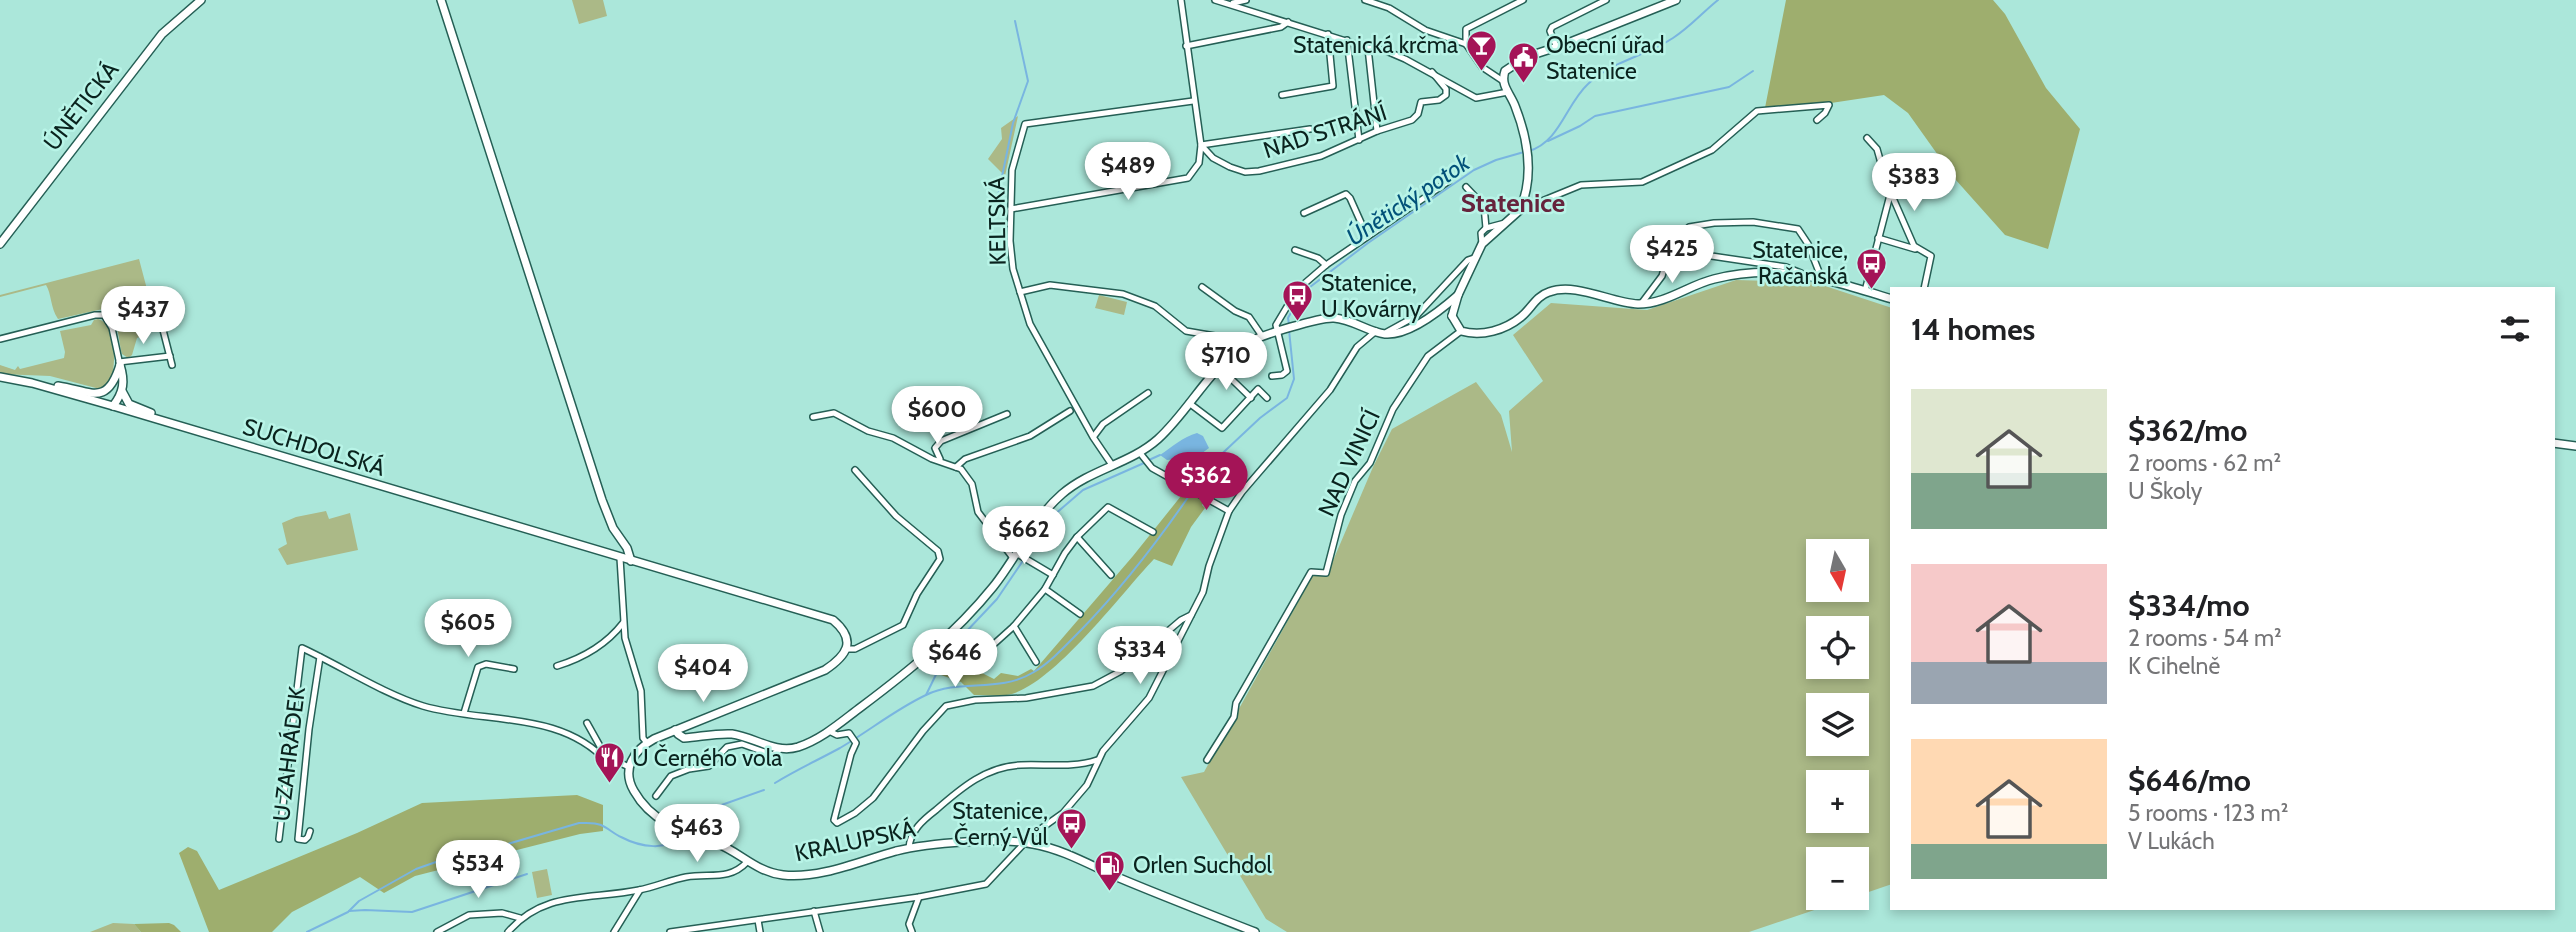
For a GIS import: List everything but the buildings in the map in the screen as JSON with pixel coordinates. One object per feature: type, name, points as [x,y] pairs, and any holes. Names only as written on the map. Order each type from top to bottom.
[{"type":"main road","name":"ÚNĚTICKÁ","points":[[0,244],[162,34],[201,0]]},
{"type":"main road","points":[[441,0],[599,491],[613,528],[627,548],[631,561]]},
{"type":"main road","points":[[1676,0],[1520,60],[1505,71],[1503,81],[1516,108],[1526,143],[1528,180],[1520,210],[1482,244],[1474,258],[1452,316],[1461,331],[1473,334],[1507,326],[1522,316],[1538,298],[1550,291],[1577,291],[1641,304],[1654,302],[1712,279],[1769,272],[1821,277],[1890,298]]},
{"type":"main road","points":[[675,730],[684,738],[731,734],[781,748],[799,746],[829,731],[917,664],[951,634],[995,585],[1033,526],[1062,494],[1082,479],[1112,465],[1143,456],[1220,368],[1246,344],[1262,336],[1332,318],[1384,334],[1395,333],[1433,316],[1458,295]]},
{"type":"main road","points":[[1433,316],[1452,316]]},
{"type":"main road","points":[[43,386],[58,386],[99,394],[111,387],[119,366]]},
{"type":"main road","points":[[113,406],[122,391],[123,378],[119,366]]},
{"type":"main road","points":[[113,406],[119,366]]},
{"type":"main road","name":"SUCHDOLSKÁ","points":[[0,377],[113,406],[618,558]]},
{"type":"main road","points":[[122,391],[129,404],[170,424]]},
{"type":"main road","points":[[2555,443],[2576,446]]},
{"type":"main road","points":[[618,558],[834,620],[842,627],[847,649],[841,659],[825,670],[647,743],[634,755],[629,767]]},
{"type":"main road","name":"KRALUPSKÁ","points":[[629,767],[630,784],[656,817],[673,828],[726,847],[747,862],[776,874],[819,873],[909,848],[1025,842],[1066,854],[1255,932]]},
{"type":"street","points":[[1011,209],[1188,178],[1199,163],[1201,145],[1181,0]]},
{"type":"street","points":[[1215,0],[1368,48],[1384,50],[1432,72],[1476,98],[1507,92]]},
{"type":"street","points":[[1230,4],[1246,0]]},
{"type":"street","points":[[1365,0],[1389,8],[1425,30],[1466,44]]},
{"type":"street","points":[[1503,81],[1482,68],[1466,44],[1466,29],[1523,0]]},
{"type":"street","points":[[1556,48],[1550,31],[1552,27],[1606,0]]},
{"type":"street","points":[[1186,46],[1281,27],[1288,22]]},
{"type":"street","points":[[1282,95],[1332,86],[1328,34]]},
{"type":"street","points":[[1347,40],[1359,139]]},
{"type":"street","points":[[1368,48],[1377,131]]},
{"type":"street","name":"NAD STRÁNÍ","points":[[1201,145],[1222,163],[1245,172],[1321,156],[1377,131],[1412,120],[1418,114],[1421,102],[1439,100],[1446,95],[1446,89],[1432,72]]},
{"type":"street","name":"KELTSKÁ","points":[[1112,465],[1093,437],[1030,324],[1013,269],[1012,170],[1025,124],[1193,101]]},
{"type":"street","points":[[1520,210],[1581,185],[1642,182],[1712,150],[1757,111],[1829,105],[1817,120]]},
{"type":"street","points":[[1201,145],[1310,129]]},
{"type":"street","points":[[1865,291],[1889,195],[1877,149],[1867,138]]},
{"type":"street","points":[[1272,376],[1282,375],[1287,371],[1280,331],[1276,325],[1297,290],[1326,265],[1449,180]]},
{"type":"street","points":[[1466,187],[1484,206],[1486,228]]},
{"type":"street","points":[[1304,213],[1346,194],[1367,236]]},
{"type":"street","points":[[1889,195],[1893,198],[1911,241],[1918,249]]},
{"type":"street","points":[[1641,304],[1662,276],[1672,244],[1689,228],[1714,223],[1754,222],[1798,229],[1808,244],[1821,277]]},
{"type":"street","points":[[1482,244],[1481,233],[1486,228],[1505,223]]},
{"type":"street","points":[[1878,238],[1918,249],[1931,256],[1924,287]]},
{"type":"street","points":[[1295,250],[1318,258],[1326,265]]},
{"type":"street","points":[[1671,250],[1786,267],[1801,273]]},
{"type":"street","points":[[1384,334],[1416,316],[1468,260],[1474,258]]},
{"type":"street","points":[[1020,292],[1050,285],[1123,294],[1155,306],[1186,331],[1246,344]]},
{"type":"street","points":[[1202,287],[1235,311],[1249,317],[1262,336]]},
{"type":"street","points":[[0,339],[100,314],[108,317],[110,322],[119,366],[170,356]]},
{"type":"street","points":[[162,326],[172,365]]},
{"type":"street","points":[[670,932],[919,897],[986,884],[1032,835],[1063,813],[1087,785],[1103,751],[1149,698],[1203,592],[1209,566],[1229,511],[1329,390],[1357,347],[1376,331]]},
{"type":"street","name":"NAD VINICÍ","points":[[1207,760],[1234,717],[1236,703],[1311,572],[1326,573],[1341,515],[1355,481],[1370,463],[1393,409],[1428,356],[1461,331]]},
{"type":"street","points":[[1220,368],[1251,398]]},
{"type":"street","points":[[1189,403],[1222,428],[1258,390],[1266,398]]},
{"type":"street","points":[[1093,437],[1103,424],[1148,393]]},
{"type":"street","points":[[957,467],[965,459],[1030,436],[1070,411]]},
{"type":"street","points":[[813,417],[834,413],[868,431],[893,438],[957,467],[972,484],[978,512],[1015,555],[1053,575]]},
{"type":"street","points":[[942,462],[935,449],[942,441],[1007,414]]},
{"type":"street","points":[[1143,456],[1150,465],[1229,511]]},
{"type":"street","points":[[847,649],[855,649],[903,625],[917,594],[940,559],[938,551],[896,516],[855,470]]},
{"type":"street","points":[[978,663],[984,653],[1014,626],[1045,589],[1077,537],[1108,507],[1153,532]]},
{"type":"street","points":[[1077,537],[1111,575]]},
{"type":"street","points":[[618,558],[625,638],[641,691],[643,738],[647,743]]},
{"type":"street","points":[[1045,589],[1080,614]]},
{"type":"street","points":[[829,731],[837,735],[849,733],[856,743],[838,803],[834,820],[837,823],[873,798],[923,731],[946,706],[975,700],[1027,698],[1099,684],[1121,671],[1181,620],[1191,615]]},
{"type":"street","points":[[557,666],[588,653],[607,640],[623,623]]},
{"type":"street","points":[[1014,626],[1035,662]]},
{"type":"street","points":[[279,839],[302,648],[412,702],[435,709],[549,727],[564,732],[599,753],[608,763],[617,761],[629,767]]},
{"type":"street","name":"U ZAHRÁDEK","points":[[310,831],[308,837],[298,839],[309,729],[320,657]]},
{"type":"street","points":[[464,713],[478,667],[486,664],[514,669]]},
{"type":"street","points":[[587,723],[601,748],[599,753]]},
{"type":"street","points":[[656,796],[671,776],[689,769],[709,766],[727,747],[742,744],[773,755],[781,748]]},
{"type":"street","points":[[909,848],[912,833],[942,804],[980,776],[1001,767],[1056,766],[1098,760]]},
{"type":"street","points":[[508,932],[520,918],[551,902],[640,890],[689,877],[734,873],[747,862]]},
{"type":"street","points":[[614,932],[640,890]]},
{"type":"street","points":[[912,932],[909,924],[919,897]]},
{"type":"street","points":[[814,911],[820,932]]},
{"type":"street","points":[[437,932],[469,915],[502,913],[520,918]]},
{"type":"street","points":[[758,920],[760,932]]},
{"type":"green space","points":[[572,0],[603,0],[607,16],[579,24]]},
{"type":"green space","points":[[1786,0],[1993,0],[2005,14],[2046,88],[2080,129],[2048,249],[2005,235],[1955,179],[1908,113],[1884,95],[1764,113]]},
{"type":"green space","points":[[1018,116],[1005,176],[988,159],[1002,139],[1001,128]]},
{"type":"green space","points":[[139,259],[157,327],[144,330],[144,335],[137,338],[132,355],[128,358],[122,354],[115,321],[103,309],[58,319],[46,285],[0,297],[0,295]]},
{"type":"green space","points":[[1736,280],[1813,282],[1890,307],[1890,885],[1869,892],[1869,847],[1806,847],[1806,910],[1814,910],[1749,932],[1287,932],[1266,919],[1181,777],[1204,772],[1313,575],[1329,570],[1392,429],[1476,382],[1501,415],[1512,452],[1509,411],[1543,381],[1513,335],[1551,303],[1647,310]]},
{"type":"green space","points":[[1099,295],[1127,302],[1124,315],[1095,308]]},
{"type":"green space","points":[[98,319],[110,329],[113,338],[114,360],[109,386],[97,391],[96,388],[50,376],[0,374],[0,365],[15,370],[18,366],[20,369],[64,358],[60,331],[91,325]]},
{"type":"green space","points":[[1181,496],[1205,500],[1202,505],[1205,508],[1191,527],[1172,566],[1154,559],[1068,655],[1030,686],[1012,694],[974,695],[961,682],[941,675],[949,661],[968,666],[994,679],[1001,673],[1018,676],[1031,669],[1034,671]]},
{"type":"green space","points":[[326,511],[329,519],[350,513],[358,550],[287,565],[278,549],[287,544],[282,523],[296,517]]},
{"type":"green space","points":[[577,795],[603,805],[603,831],[580,834],[415,876],[384,893],[360,877],[292,912],[272,932],[209,932],[179,853],[188,847],[197,851],[219,890],[422,803]]},
{"type":"green space","points":[[547,869],[552,895],[537,898],[532,872]]},
{"type":"green space","points":[[113,923],[134,924],[141,932],[90,932]]},
{"type":"green space","points":[[169,923],[181,932],[141,932],[134,924]]},
{"type":"water","points":[[1197,433],[1203,436],[1209,448],[1190,462],[1181,455],[1167,460],[1160,455],[1182,440]]},
{"type":"waterway","name":"Únětický potok","points":[[1529,151],[1548,140],[1580,92],[1597,76],[1673,38],[1718,0]]},
{"type":"waterway","points":[[996,206],[1013,123],[1028,81],[1015,21]]},
{"type":"waterway","points":[[1548,141],[1595,116],[1729,87],[1753,71]]},
{"type":"waterway","name":"Únětický potok","points":[[1289,324],[1288,318],[1298,300],[1310,287],[1368,243],[1474,170],[1524,152]]},
{"type":"waterway","name":"Únětický potok","points":[[1194,489],[1211,464],[1260,418],[1287,398],[1294,379],[1289,330]]},
{"type":"waterway","points":[[1149,460],[1160,455]]},
{"type":"waterway","points":[[926,695],[947,652],[997,599],[1054,515],[1083,490],[1144,463]]},
{"type":"waterway","name":"Únětický potok","points":[[775,783],[840,748],[926,695],[953,687],[1020,679],[1041,668],[1111,598],[1191,493]]},
{"type":"waterway","name":"Únětický potok","points":[[690,829],[713,808],[764,790]]},
{"type":"waterway","name":"Únětický potok","points":[[307,932],[348,912],[359,901],[416,869],[456,855],[494,848],[579,823],[598,824],[618,836],[653,846],[670,844],[684,835]]},
{"type":"waterway","points":[[349,911],[412,912],[527,874]]},
{"type":"place","name":"Statenická krčma","points":[[1481,72]]},
{"type":"place","name":"Obecní úřad Statenice","points":[[1523,85]]},
{"type":"place","name":"Statenice, Račanská","points":[[1871,290]]},
{"type":"place","name":"Statenice, U Kovárny","points":[[1298,323]]},
{"type":"place","name":"U Černého vola","points":[[609,785]]},
{"type":"place","name":"Statenice, Černý Vůl","points":[[1071,851]]},
{"type":"place","name":"Orlen Suchdol","points":[[1110,892]]},
{"type":"district","name":"Statenice","points":[[1513,203]]}]
